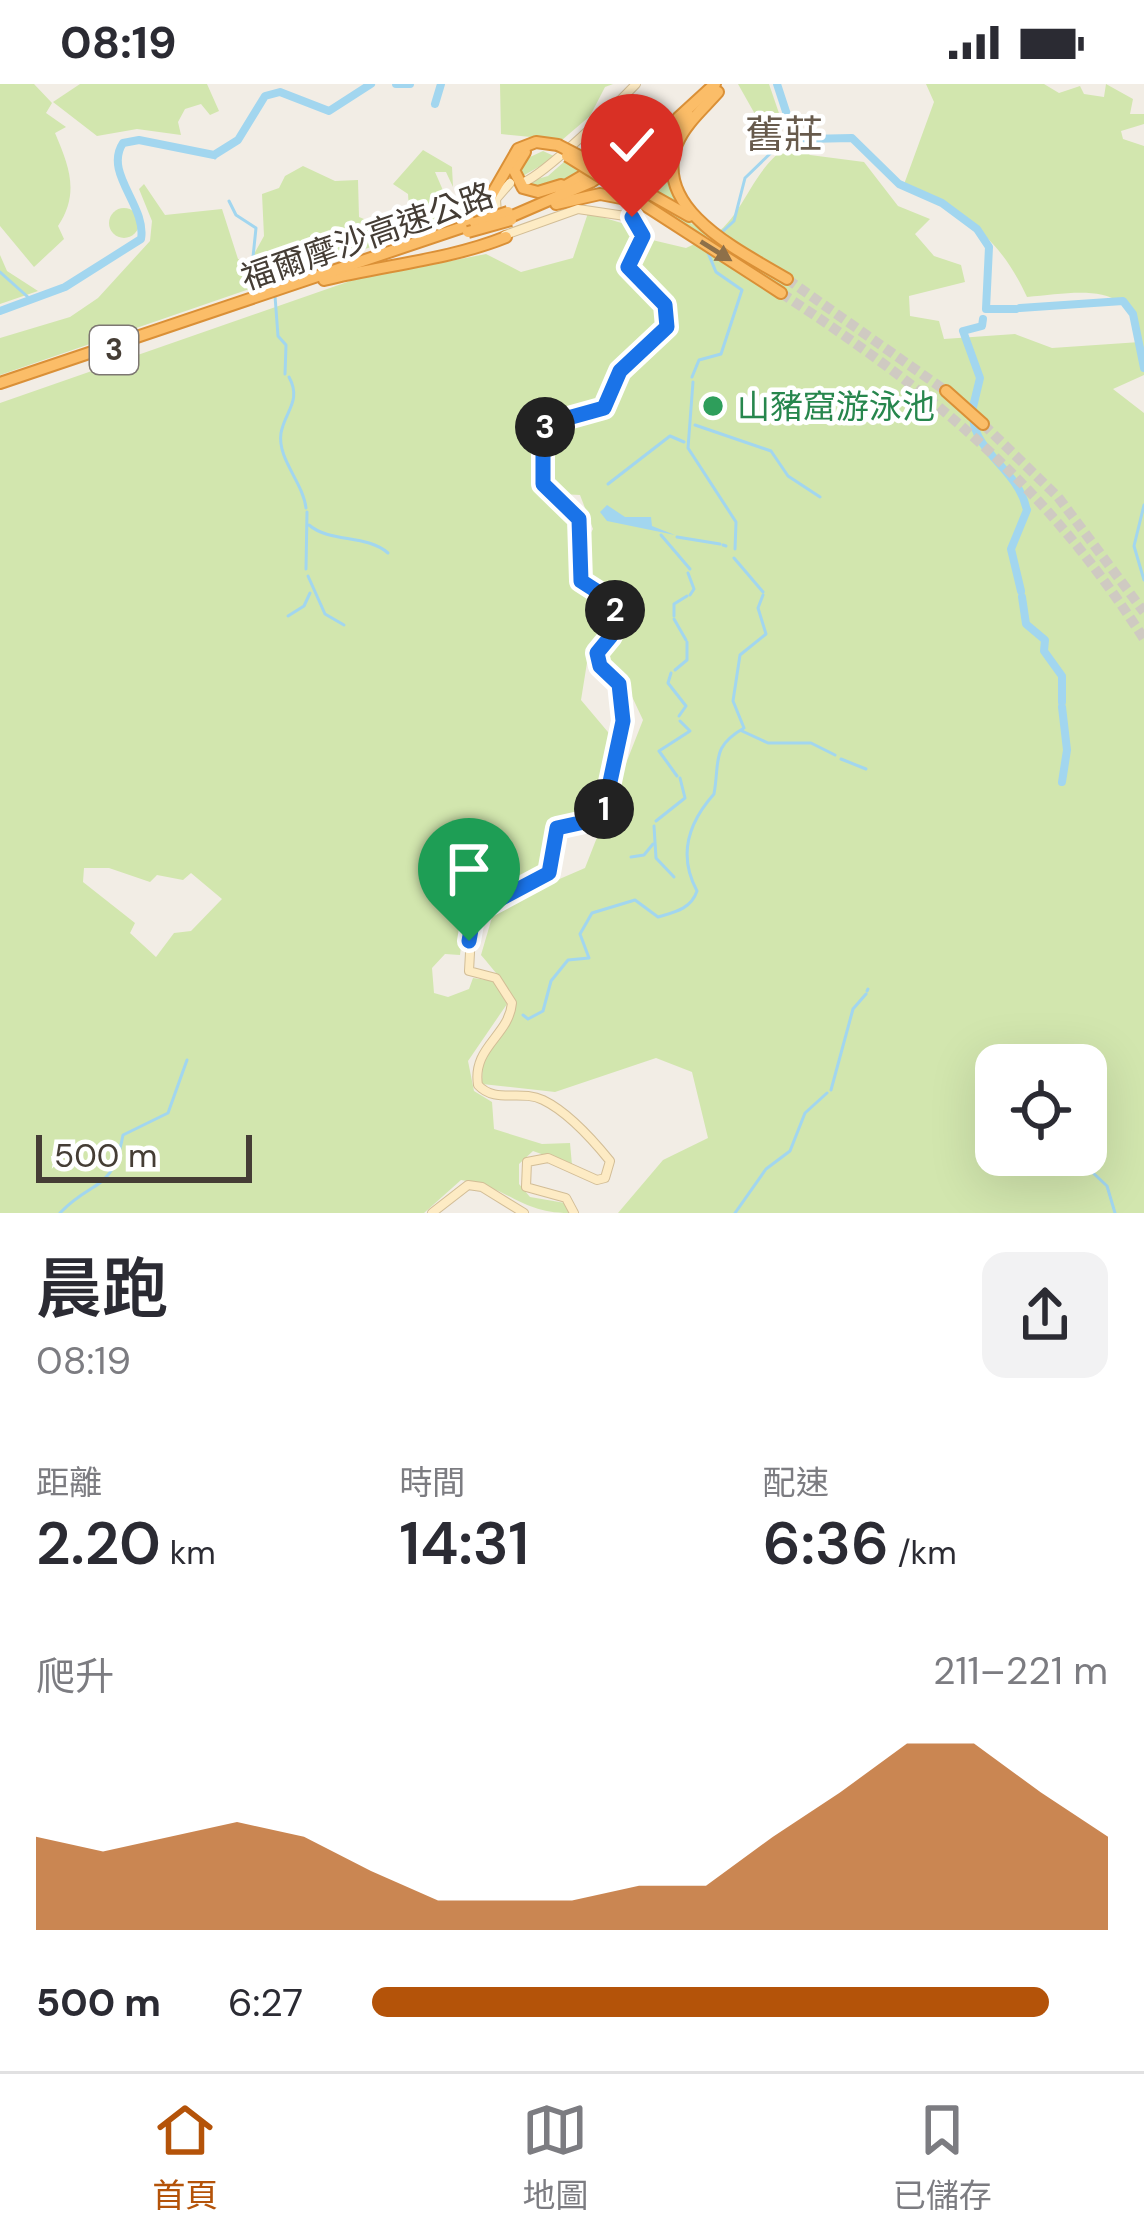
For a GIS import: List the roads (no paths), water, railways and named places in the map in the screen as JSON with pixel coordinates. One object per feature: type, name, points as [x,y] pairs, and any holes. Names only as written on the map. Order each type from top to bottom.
[{"type":"highway","points":[[713,230],[690,212],[675,184],[673,157],[679,126],[720,87]]},
{"type":"highway","name":"福爾摩沙高速公路","points":[[509,216],[679,126]]},
{"type":"highway","name":"福爾摩沙高速公路","points":[[509,216],[591,182],[679,126]]},
{"type":"highway","points":[[523,146],[555,148],[673,206],[783,277],[771,286],[632,202],[600,194],[471,224],[508,182],[509,158],[523,146]]},
{"type":"highway","points":[[555,148],[521,155],[514,166],[516,181],[538,192],[576,181]]},
{"type":"highway","points":[[614,179],[671,223]]},
{"type":"highway","name":"福爾摩沙高速公路","points":[[1,386],[471,224]]},
{"type":"highway","name":"福爾摩沙高速公路","points":[[303,284],[471,224]]},
{"type":"highway","points":[[324,280],[457,253],[506,237]]},
{"type":"highway","points":[[946,391],[955,406],[983,424]]},
{"type":"main road","points":[[523,180],[546,172],[636,84]]},
{"type":"main road","points":[[508,182],[498,194],[495,210],[506,237],[578,209],[632,217],[643,236],[628,267],[665,305],[670,320],[620,371],[604,408],[550,423],[543,432],[543,484],[579,519],[581,581],[609,599],[616,613],[611,636],[597,653],[600,666],[619,684],[623,721],[603,814],[557,828],[545,876],[504,893],[471,917],[466,967],[473,974],[496,978],[512,1003],[511,1015],[482,1051],[476,1081],[484,1093],[544,1101],[610,1161],[605,1178],[597,1180],[548,1158],[527,1162],[526,1187],[566,1198],[574,1213]]},
{"type":"main road","points":[[432,1213],[468,1185],[482,1187],[524,1213]]},
{"type":"water","points":[[607,505],[625,517],[651,517],[652,526],[675,535],[607,521],[600,512]]},
{"type":"waterway","points":[[0,311],[65,287],[141,239],[138,214],[118,166],[123,143],[139,140],[214,155],[238,140],[265,96],[280,92],[329,111],[371,84]]},
{"type":"waterway","points":[[396,84],[410,84]]},
{"type":"waterway","points":[[435,104],[441,84]]},
{"type":"waterway","points":[[777,84],[793,133],[806,139],[852,138],[899,184],[942,203],[977,229],[989,247],[986,309],[1016,309]]},
{"type":"waterway","points":[[721,233],[734,221],[745,178],[777,147]]},
{"type":"waterway","points":[[229,201],[236,215],[256,228],[253,257],[271,288]]},
{"type":"waterway","points":[[692,377],[699,360],[721,354],[742,290],[716,272],[706,248]]},
{"type":"waterway","points":[[0,272],[29,298]]},
{"type":"waterway","points":[[275,296],[278,336],[286,345],[285,374]]},
{"type":"waterway","points":[[1020,308],[1123,301],[1133,314],[1144,368]]},
{"type":"waterway","points":[[972,411],[980,378],[963,331],[982,326],[983,319]]},
{"type":"waterway","points":[[289,377],[293,399],[281,443],[306,508]]},
{"type":"waterway","points":[[693,382],[688,448],[736,522],[735,549]]},
{"type":"waterway","points":[[973,418],[981,442],[1015,483],[1026,507]]},
{"type":"waterway","points":[[695,425],[771,451],[788,476],[820,497]]},
{"type":"waterway","points":[[608,484],[670,436],[684,442]]},
{"type":"waterway","points":[[1144,505],[1134,546],[1144,580]]},
{"type":"waterway","points":[[1021,591],[1011,549],[1027,510]]},
{"type":"waterway","points":[[306,569],[307,512]]},
{"type":"waterway","points":[[309,525],[388,553]]},
{"type":"waterway","points":[[661,535],[690,569]]},
{"type":"waterway","points":[[677,537],[720,544]]},
{"type":"waterway","points":[[734,558],[763,592]]},
{"type":"waterway","points":[[688,573],[694,589],[690,595]]},
{"type":"waterway","points":[[308,576],[325,614],[344,625]]},
{"type":"waterway","points":[[288,616],[304,606],[310,593]]},
{"type":"waterway","points":[[523,1015],[528,1019],[543,1011],[551,981],[568,960],[589,958],[580,934],[592,913],[635,900],[658,917],[682,909],[694,897],[689,839],[714,794],[722,748],[744,728],[733,701],[740,655],[766,634],[758,608],[763,595]]},
{"type":"waterway","points":[[674,616],[674,604],[687,596]]},
{"type":"waterway","points":[[1022,597],[1026,624],[1045,640],[1044,651],[1062,676],[1062,702]]},
{"type":"waterway","points":[[674,619],[686,640]]},
{"type":"waterway","points":[[675,670],[687,660],[687,642]]},
{"type":"waterway","points":[[671,673],[668,683],[686,706],[679,716]]},
{"type":"waterway","points":[[1062,707],[1067,750],[1062,782]]},
{"type":"waterway","points":[[677,776],[659,751],[690,731],[680,721]]},
{"type":"waterway","points":[[742,731],[768,743],[811,743],[835,755]]},
{"type":"waterway","points":[[841,759],[866,769]]},
{"type":"waterway","points":[[656,821],[685,798],[680,778]]},
{"type":"waterway","points":[[654,826],[656,858],[674,877]]},
{"type":"waterway","points":[[631,857],[644,855],[653,844]]},
{"type":"waterway","points":[[831,1090],[853,1009],[866,994]]},
{"type":"waterway","points":[[60,1213],[107,1176],[123,1135],[168,1113],[187,1060]]},
{"type":"waterway","points":[[735,1213],[766,1169],[790,1151],[805,1113],[827,1093]]},
{"type":"waterway","points":[[1096,1176],[1107,1186],[1115,1213]]},
{"type":"tunnel","points":[[787,279],[946,391]]},
{"type":"tunnel","points":[[781,293],[888,367],[982,445],[1067,533],[1144,639]]},
{"type":"tunnel","points":[[983,424],[1058,497],[1144,612]]},
{"type":"place","name":"山豬窟游泳池","points":[[713,406]]},
{"type":"district","name":"舊莊","points":[[784,134]]}]
